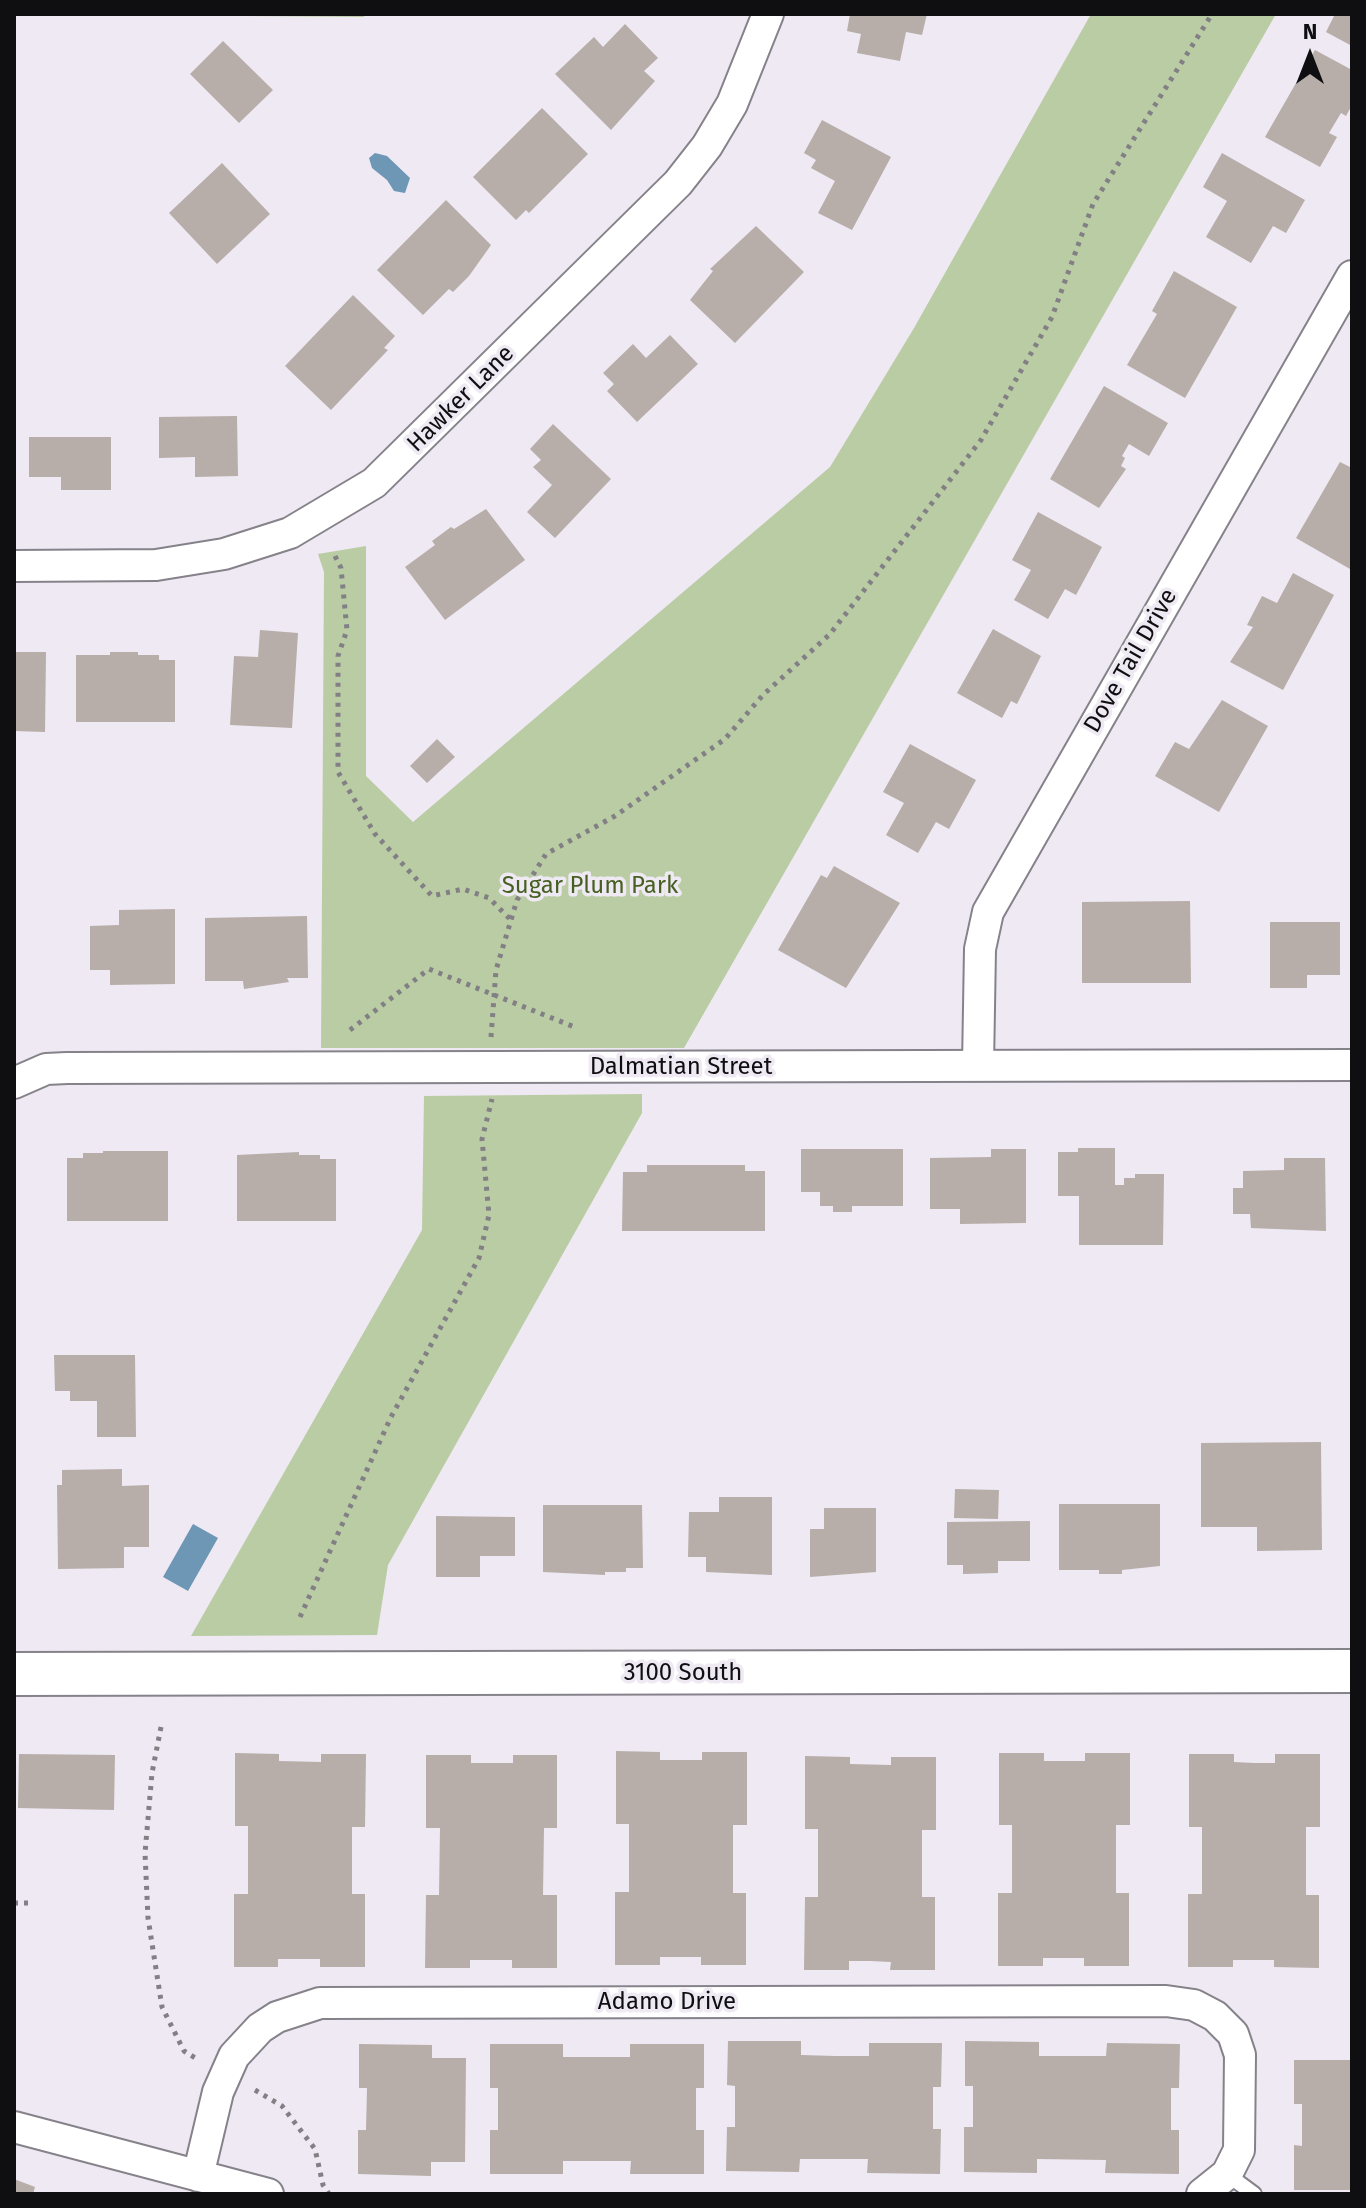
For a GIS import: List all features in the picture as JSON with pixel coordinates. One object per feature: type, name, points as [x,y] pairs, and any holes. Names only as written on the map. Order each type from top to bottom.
[{"type":"main road","name":"3100 South","points":[[14,1674],[1352,1671]]},
{"type":"street","name":"Hawker Lane","points":[[14,566],[156,565],[224,554],[290,533],[374,483],[678,183],[707,146],[732,104],[768,14]]},
{"type":"street","name":"Dove Tail Drive","points":[[978,1066],[980,949],[988,912],[1352,276]]},
{"type":"street","name":"Dalmatian Street","points":[[14,1083],[46,1069],[67,1068],[1352,1065]]},
{"type":"street","name":"Adamo Drive","points":[[198,2176],[218,2092],[234,2056],[260,2028],[277,2017],[320,2003],[1166,2001],[1205,2010],[1233,2034],[1240,2055],[1240,2137],[1227,2174]]},
{"type":"street","points":[[14,2127],[268,2194]]},
{"type":"street","points":[[1202,2194],[1227,2174]]},
{"type":"lane","points":[[1227,2174],[1254,2194]]},
{"type":"path","points":[[491,1042],[493,993],[511,920],[517,900],[546,854],[615,816],[725,739],[763,695],[830,634],[981,440],[1052,317],[1093,204],[1132,147],[1212,14]]},
{"type":"path","points":[[335,556],[341,568],[347,630],[338,656],[338,772],[375,834],[432,896],[463,889],[489,898],[511,920]]},
{"type":"path","points":[[350,1030],[429,969],[577,1028]]},
{"type":"path","points":[[300,1617],[391,1417],[479,1258],[489,1215],[482,1139],[492,1093]]},
{"type":"path","points":[[161,1727],[152,1773],[145,1853],[148,1918],[162,2007],[184,2051],[203,2062]]},
{"type":"path","points":[[14,1903],[29,1903]]},
{"type":"path","points":[[249,2087],[282,2106],[315,2149],[323,2185],[329,2194]]},
{"type":"green space","points":[[14,14],[369,14],[363,17]]},
{"type":"green space","name":"Sugar Plum Park","points":[[1091,14],[1276,14],[684,1048],[321,1048],[324,572],[318,554],[366,546],[366,776],[413,822],[830,467],[914,328]]},
{"type":"green space","points":[[642,1094],[642,1113],[388,1565],[377,1635],[191,1636],[422,1230],[424,1096]]},
{"type":"water","points":[[375,153],[387,156],[410,178],[405,193],[394,191],[387,180],[372,168],[369,158]]},
{"type":"water","points":[[193,1524],[218,1538],[188,1591],[163,1577]]},
{"type":"building","points":[[850,14],[927,14],[922,35],[906,32],[900,61],[857,53],[861,34],[847,31]]},
{"type":"building","points":[[1335,14],[1352,14],[1352,46],[1326,32]]},
{"type":"building","points":[[625,24],[658,58],[644,71],[655,81],[611,130],[555,74],[594,37],[603,47]]},
{"type":"building","points":[[223,41],[273,90],[239,123],[190,74]]},
{"type":"building","points":[[1315,50],[1352,70],[1352,105],[1346,116],[1341,113],[1329,133],[1337,137],[1320,167],[1265,137]]},
{"type":"building","points":[[542,108],[588,154],[529,213],[526,210],[516,220],[473,177]]},
{"type":"building","points":[[822,120],[891,157],[852,230],[818,213],[835,181],[811,168],[816,160],[804,153]]},
{"type":"building","points":[[1222,153],[1305,200],[1286,233],[1273,226],[1251,263],[1206,237],[1227,201],[1203,187]]},
{"type":"building","points":[[222,163],[270,214],[217,264],[169,213]]},
{"type":"building","points":[[446,200],[491,245],[469,276],[453,292],[449,289],[423,315],[377,270]]},
{"type":"building","points":[[756,226],[804,272],[735,343],[690,300],[713,271],[710,269]]},
{"type":"building","points":[[1174,271],[1237,307],[1185,398],[1127,365],[1157,314],[1152,311]]},
{"type":"building","points":[[353,295],[395,336],[384,348],[388,350],[331,410],[285,366]]},
{"type":"building","points":[[670,335],[698,364],[637,422],[607,391],[614,384],[603,373],[633,344],[646,358]]},
{"type":"building","points":[[1104,386],[1168,423],[1149,456],[1129,444],[1122,456],[1125,458],[1121,466],[1126,469],[1099,508],[1050,479]]},
{"type":"building","points":[[237,416],[238,476],[195,477],[195,457],[159,458],[159,417]]},
{"type":"building","points":[[553,424],[611,479],[555,538],[527,512],[552,485],[533,467],[541,460],[530,449]]},
{"type":"building","points":[[29,437],[111,437],[111,490],[61,490],[61,477],[29,477]]},
{"type":"building","points":[[1340,462],[1352,468],[1350,569],[1296,538]]},
{"type":"building","points":[[486,509],[525,560],[445,620],[405,567],[435,545],[432,541],[451,527],[454,529]]},
{"type":"building","points":[[1038,512],[1102,547],[1076,595],[1065,589],[1048,619],[1014,600],[1031,570],[1012,560]]},
{"type":"building","points":[[1293,573],[1334,595],[1283,690],[1230,662],[1253,627],[1247,625],[1262,596],[1277,603]]},
{"type":"building","points":[[993,629],[1041,656],[1017,704],[1011,701],[1002,718],[957,693]]},
{"type":"building","points":[[260,630],[298,633],[292,728],[230,725],[234,656],[258,657]]},
{"type":"building","points":[[14,652],[46,652],[45,732],[14,731]]},
{"type":"building","points":[[110,652],[138,652],[138,655],[159,655],[159,660],[175,660],[175,722],[76,722],[76,655],[110,655]]},
{"type":"building","points":[[1222,700],[1268,726],[1219,812],[1155,776],[1175,742],[1189,749]]},
{"type":"building","points":[[437,739],[455,757],[427,783],[410,766]]},
{"type":"building","points":[[910,744],[976,780],[949,829],[936,822],[918,853],[886,835],[904,803],[883,792]]},
{"type":"building","points":[[834,866],[900,903],[846,988],[778,950],[821,875],[827,878]]},
{"type":"building","points":[[1190,901],[1191,983],[1082,983],[1082,902]]},
{"type":"building","points":[[175,909],[175,984],[110,985],[110,970],[90,970],[90,926],[119,925],[119,910]]},
{"type":"building","points":[[307,916],[308,978],[287,978],[289,982],[244,989],[243,981],[205,981],[205,918]]},
{"type":"building","points":[[1270,922],[1340,922],[1340,975],[1307,975],[1307,988],[1270,988]]},
{"type":"building","points":[[1078,1148],[1115,1148],[1115,1185],[1124,1185],[1124,1178],[1135,1178],[1135,1174],[1164,1174],[1163,1245],[1079,1245],[1079,1196],[1058,1196],[1058,1152],[1078,1152]]},
{"type":"building","points":[[801,1149],[903,1149],[903,1206],[852,1206],[852,1212],[833,1212],[833,1206],[820,1206],[820,1192],[801,1192]]},
{"type":"building","points":[[991,1149],[1026,1149],[1026,1223],[960,1224],[960,1209],[930,1209],[930,1158],[991,1157]]},
{"type":"building","points":[[168,1151],[168,1221],[67,1221],[67,1158],[83,1158],[83,1153]]},
{"type":"building","points":[[299,1152],[299,1155],[320,1155],[320,1159],[336,1159],[336,1221],[237,1221],[237,1155]]},
{"type":"building","points":[[1284,1158],[1325,1158],[1326,1231],[1251,1228],[1250,1214],[1233,1214],[1233,1188],[1243,1188],[1243,1171],[1284,1170]]},
{"type":"building","points":[[647,1165],[745,1165],[745,1171],[765,1171],[765,1231],[622,1231],[623,1172],[647,1172]]},
{"type":"building","points":[[54,1355],[135,1355],[136,1437],[97,1437],[97,1401],[70,1401],[70,1391],[55,1391]]},
{"type":"building","points":[[1321,1442],[1322,1550],[1257,1551],[1257,1527],[1201,1527],[1201,1443]]},
{"type":"building","points":[[122,1469],[122,1486],[149,1485],[149,1547],[124,1547],[124,1568],[58,1569],[57,1485],[62,1485],[62,1470]]},
{"type":"building","points":[[955,1489],[999,1490],[998,1519],[954,1518]]},
{"type":"building","points":[[719,1497],[772,1497],[772,1575],[706,1572],[706,1557],[688,1557],[689,1512],[719,1512]]},
{"type":"building","points":[[1059,1504],[1160,1504],[1160,1566],[1122,1570],[1122,1574],[1099,1574],[1099,1570],[1059,1570]]},
{"type":"building","points":[[543,1505],[642,1505],[643,1568],[626,1568],[626,1572],[605,1572],[605,1575],[543,1572]]},
{"type":"building","points":[[824,1508],[876,1508],[876,1572],[810,1577],[810,1529],[824,1529]]},
{"type":"building","points":[[436,1516],[515,1517],[515,1556],[480,1556],[480,1577],[436,1577]]},
{"type":"building","points":[[1030,1521],[1030,1561],[998,1561],[998,1573],[963,1574],[963,1565],[947,1565],[947,1522]]},
{"type":"building","points":[[616,1751],[660,1752],[660,1760],[702,1760],[702,1752],[747,1752],[747,1825],[733,1825],[733,1893],[746,1893],[746,1965],[701,1965],[701,1957],[660,1957],[660,1965],[615,1965],[615,1892],[629,1892],[629,1824],[616,1824]]},
{"type":"building","points":[[235,1753],[279,1754],[279,1761],[321,1762],[321,1754],[366,1754],[365,1827],[352,1827],[352,1894],[365,1894],[365,1967],[320,1967],[320,1959],[278,1959],[278,1967],[234,1967],[234,1894],[248,1894],[248,1826],[235,1826]]},
{"type":"building","points":[[999,1753],[1044,1753],[1044,1761],[1085,1761],[1085,1753],[1130,1753],[1130,1825],[1116,1825],[1116,1893],[1129,1893],[1129,1966],[1084,1966],[1084,1958],[1043,1958],[1043,1966],[998,1966],[998,1893],[1012,1893],[1012,1825],[999,1825]]},
{"type":"building","points":[[19,1754],[115,1755],[114,1810],[18,1808]]},
{"type":"building","points":[[1189,1754],[1234,1754],[1234,1762],[1275,1763],[1275,1754],[1320,1754],[1320,1827],[1306,1827],[1306,1895],[1319,1895],[1319,1968],[1274,1967],[1274,1960],[1233,1960],[1233,1967],[1188,1967],[1188,1894],[1202,1894],[1202,1827],[1189,1827]]},
{"type":"building","points":[[426,1755],[471,1755],[471,1763],[513,1763],[513,1755],[557,1755],[557,1828],[544,1828],[543,1895],[557,1895],[557,1968],[512,1968],[512,1960],[470,1960],[470,1968],[425,1968],[426,1895],[439,1895],[440,1828],[426,1828]]},
{"type":"building","points":[[805,1756],[850,1757],[850,1764],[891,1765],[891,1757],[936,1757],[936,1830],[922,1830],[922,1897],[935,1897],[935,1970],[890,1970],[891,1962],[849,1961],[849,1970],[804,1970],[805,1897],[818,1897],[818,1829],[805,1829]]},
{"type":"building","points":[[728,2041],[801,2041],[801,2055],[835,2056],[869,2056],[869,2043],[942,2043],[941,2087],[933,2087],[933,2129],[941,2129],[940,2174],[867,2173],[868,2159],[800,2159],[799,2172],[726,2171],[727,2127],[735,2127],[735,2086],[727,2085]]},
{"type":"building","points":[[965,2041],[1039,2042],[1039,2056],[1106,2056],[1107,2043],[1180,2044],[1179,2088],[1171,2088],[1171,2130],[1179,2130],[1179,2174],[1105,2173],[1106,2160],[1037,2159],[1037,2173],[964,2172],[964,2127],[973,2127],[973,2086],[965,2086]]},
{"type":"building","points":[[359,2044],[432,2045],[432,2058],[466,2058],[465,2162],[431,2162],[431,2176],[358,2174],[358,2130],[366,2130],[367,2088],[359,2088]]},
{"type":"building","points":[[490,2044],[563,2044],[563,2057],[630,2057],[630,2044],[704,2044],[704,2088],[696,2088],[696,2130],[704,2130],[704,2174],[630,2174],[631,2161],[563,2161],[563,2174],[490,2174],[490,2130],[498,2130],[498,2088],[490,2088]]},
{"type":"building","points":[[1294,2060],[1352,2060],[1352,2190],[1294,2190],[1294,2145],[1302,2146],[1302,2104],[1294,2104]]},
{"type":"building","points":[[14,2179],[35,2187],[33,2194],[14,2194]]}]
